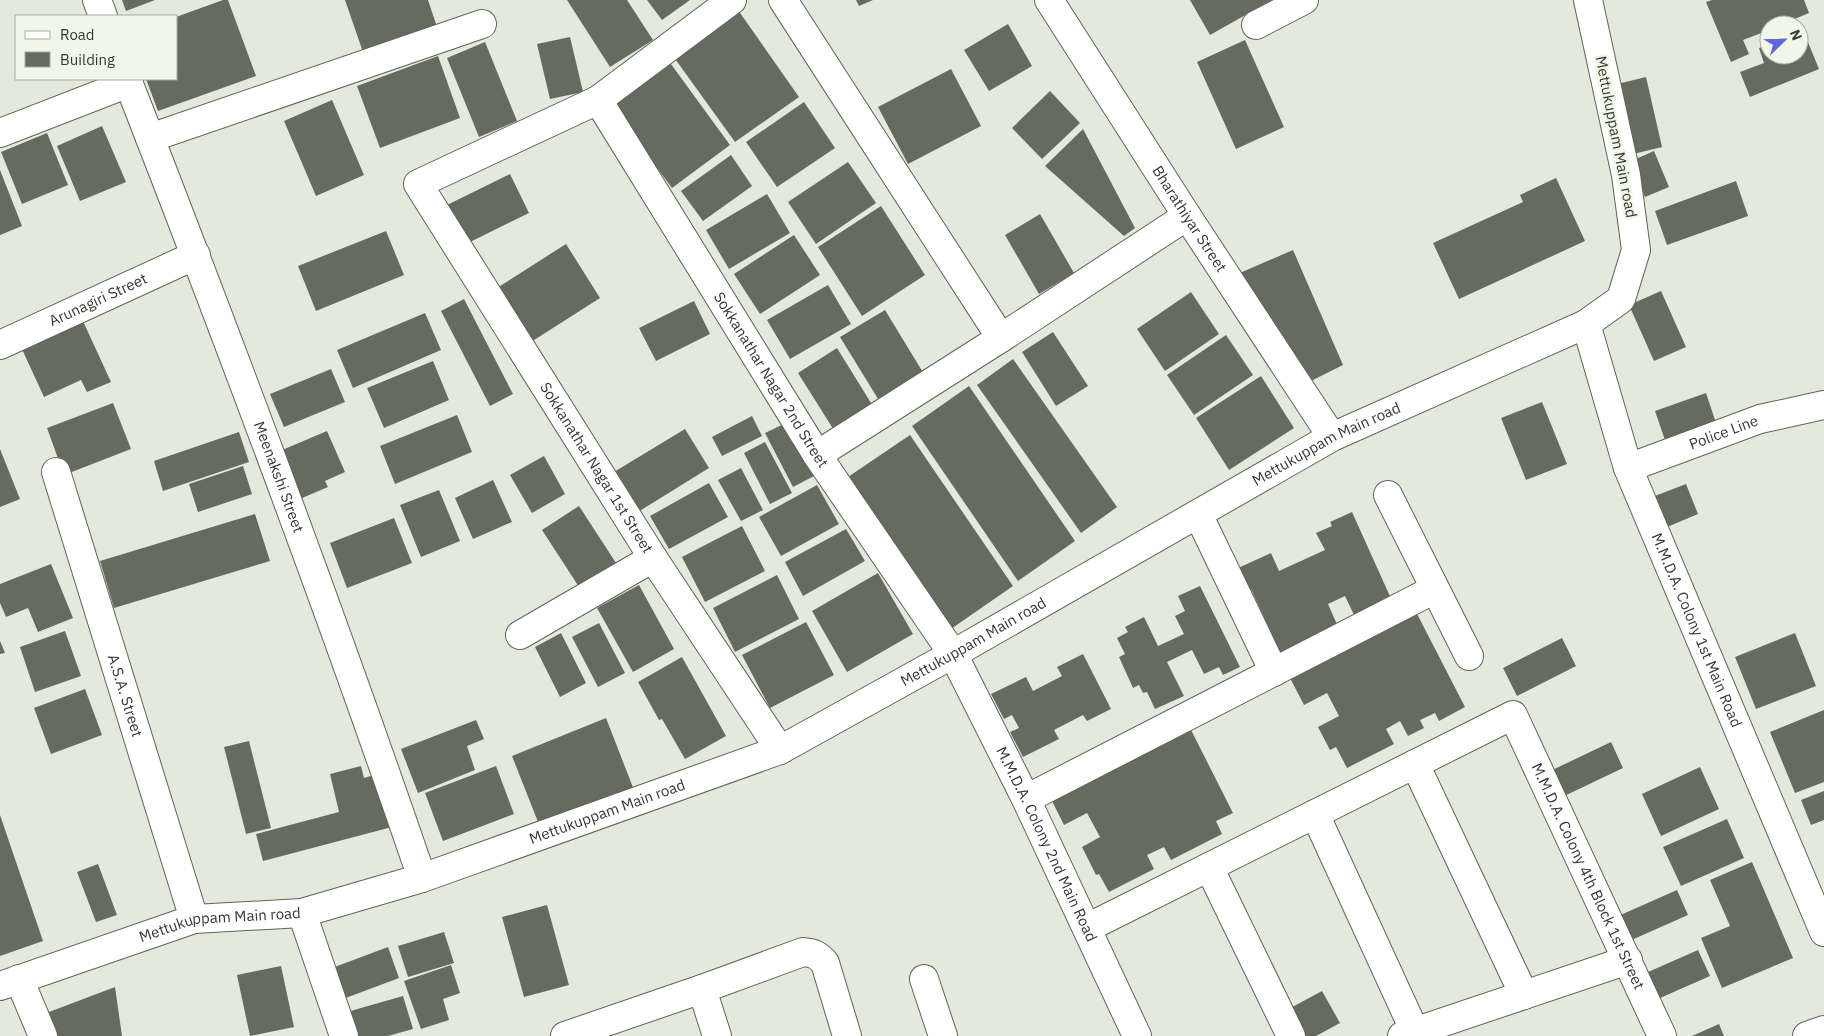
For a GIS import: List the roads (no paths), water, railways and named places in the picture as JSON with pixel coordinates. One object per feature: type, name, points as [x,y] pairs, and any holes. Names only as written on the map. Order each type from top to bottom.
[{"type":"street","points":[[97,0],[103,15]]},
{"type":"street","points":[[598,100],[732,0]]},
{"type":"street","points":[[783,0],[1001,338]]},
{"type":"street","name":"Bharathiyar Street","points":[[1049,0],[1187,216],[1332,437]]},
{"type":"street","points":[[1256,25],[1304,0]]},
{"type":"street","name":"Mettukuppam Main road","points":[[10,982],[194,919],[302,913],[422,878],[780,750],[953,654],[1332,437],[1586,324],[1621,299],[1636,250],[1626,175],[1588,0]]},
{"type":"street","points":[[150,138],[482,24]]},
{"type":"street","points":[[0,133],[128,81]]},
{"type":"street","name":"Meenakshi Street","points":[[128,81],[196,256],[365,711],[422,878]]},
{"type":"street","name":"Sokkanathar Nagar 1st Street","points":[[598,100],[418,184],[653,558],[780,750]]},
{"type":"street","name":"Sokkanathar Nagar 2nd Street","points":[[598,100],[817,455],[953,654]]},
{"type":"street","points":[[817,455],[1001,338],[1187,216]]},
{"type":"street","name":"Arunagiri Street","points":[[0,344],[196,256]]},
{"type":"street","name":"M.M.D.A. Colony 1st Main Road","points":[[1586,324],[1628,468],[1824,932]]},
{"type":"street","name":"Police Line","points":[[1628,468],[1760,419],[1824,405]]},
{"type":"street","name":"A.S.A. Street","points":[[56,472],[194,919]]},
{"type":"street","points":[[1388,495],[1469,656]]},
{"type":"street","points":[[1198,514],[1274,672]]},
{"type":"street","points":[[520,635],[653,558]]},
{"type":"street","points":[[1026,799],[1434,589]]},
{"type":"street","name":"M.M.D.A. Colony 2nd Main Road","points":[[953,654],[1026,799],[1137,1036]]},
{"type":"street","name":"M.M.D.A. Colony 4th Block 1st Street","points":[[1415,764],[1513,715],[1662,1036]]},
{"type":"street","points":[[1087,928],[1415,764],[1524,995]]},
{"type":"street","points":[[1314,814],[1408,1034],[1628,960]]},
{"type":"street","points":[[1209,867],[1291,1036]]},
{"type":"street","points":[[302,913],[344,1036]]},
{"type":"street","points":[[565,1036],[599,1030],[702,989],[804,952],[814,953],[825,964],[847,1036]]},
{"type":"street","points":[[924,979],[943,1036]]},
{"type":"street","points":[[10,982],[43,1036]]},
{"type":"street","points":[[702,989],[717,1036]]},
{"type":"street","points":[[1807,1036],[1824,1030]]}]
